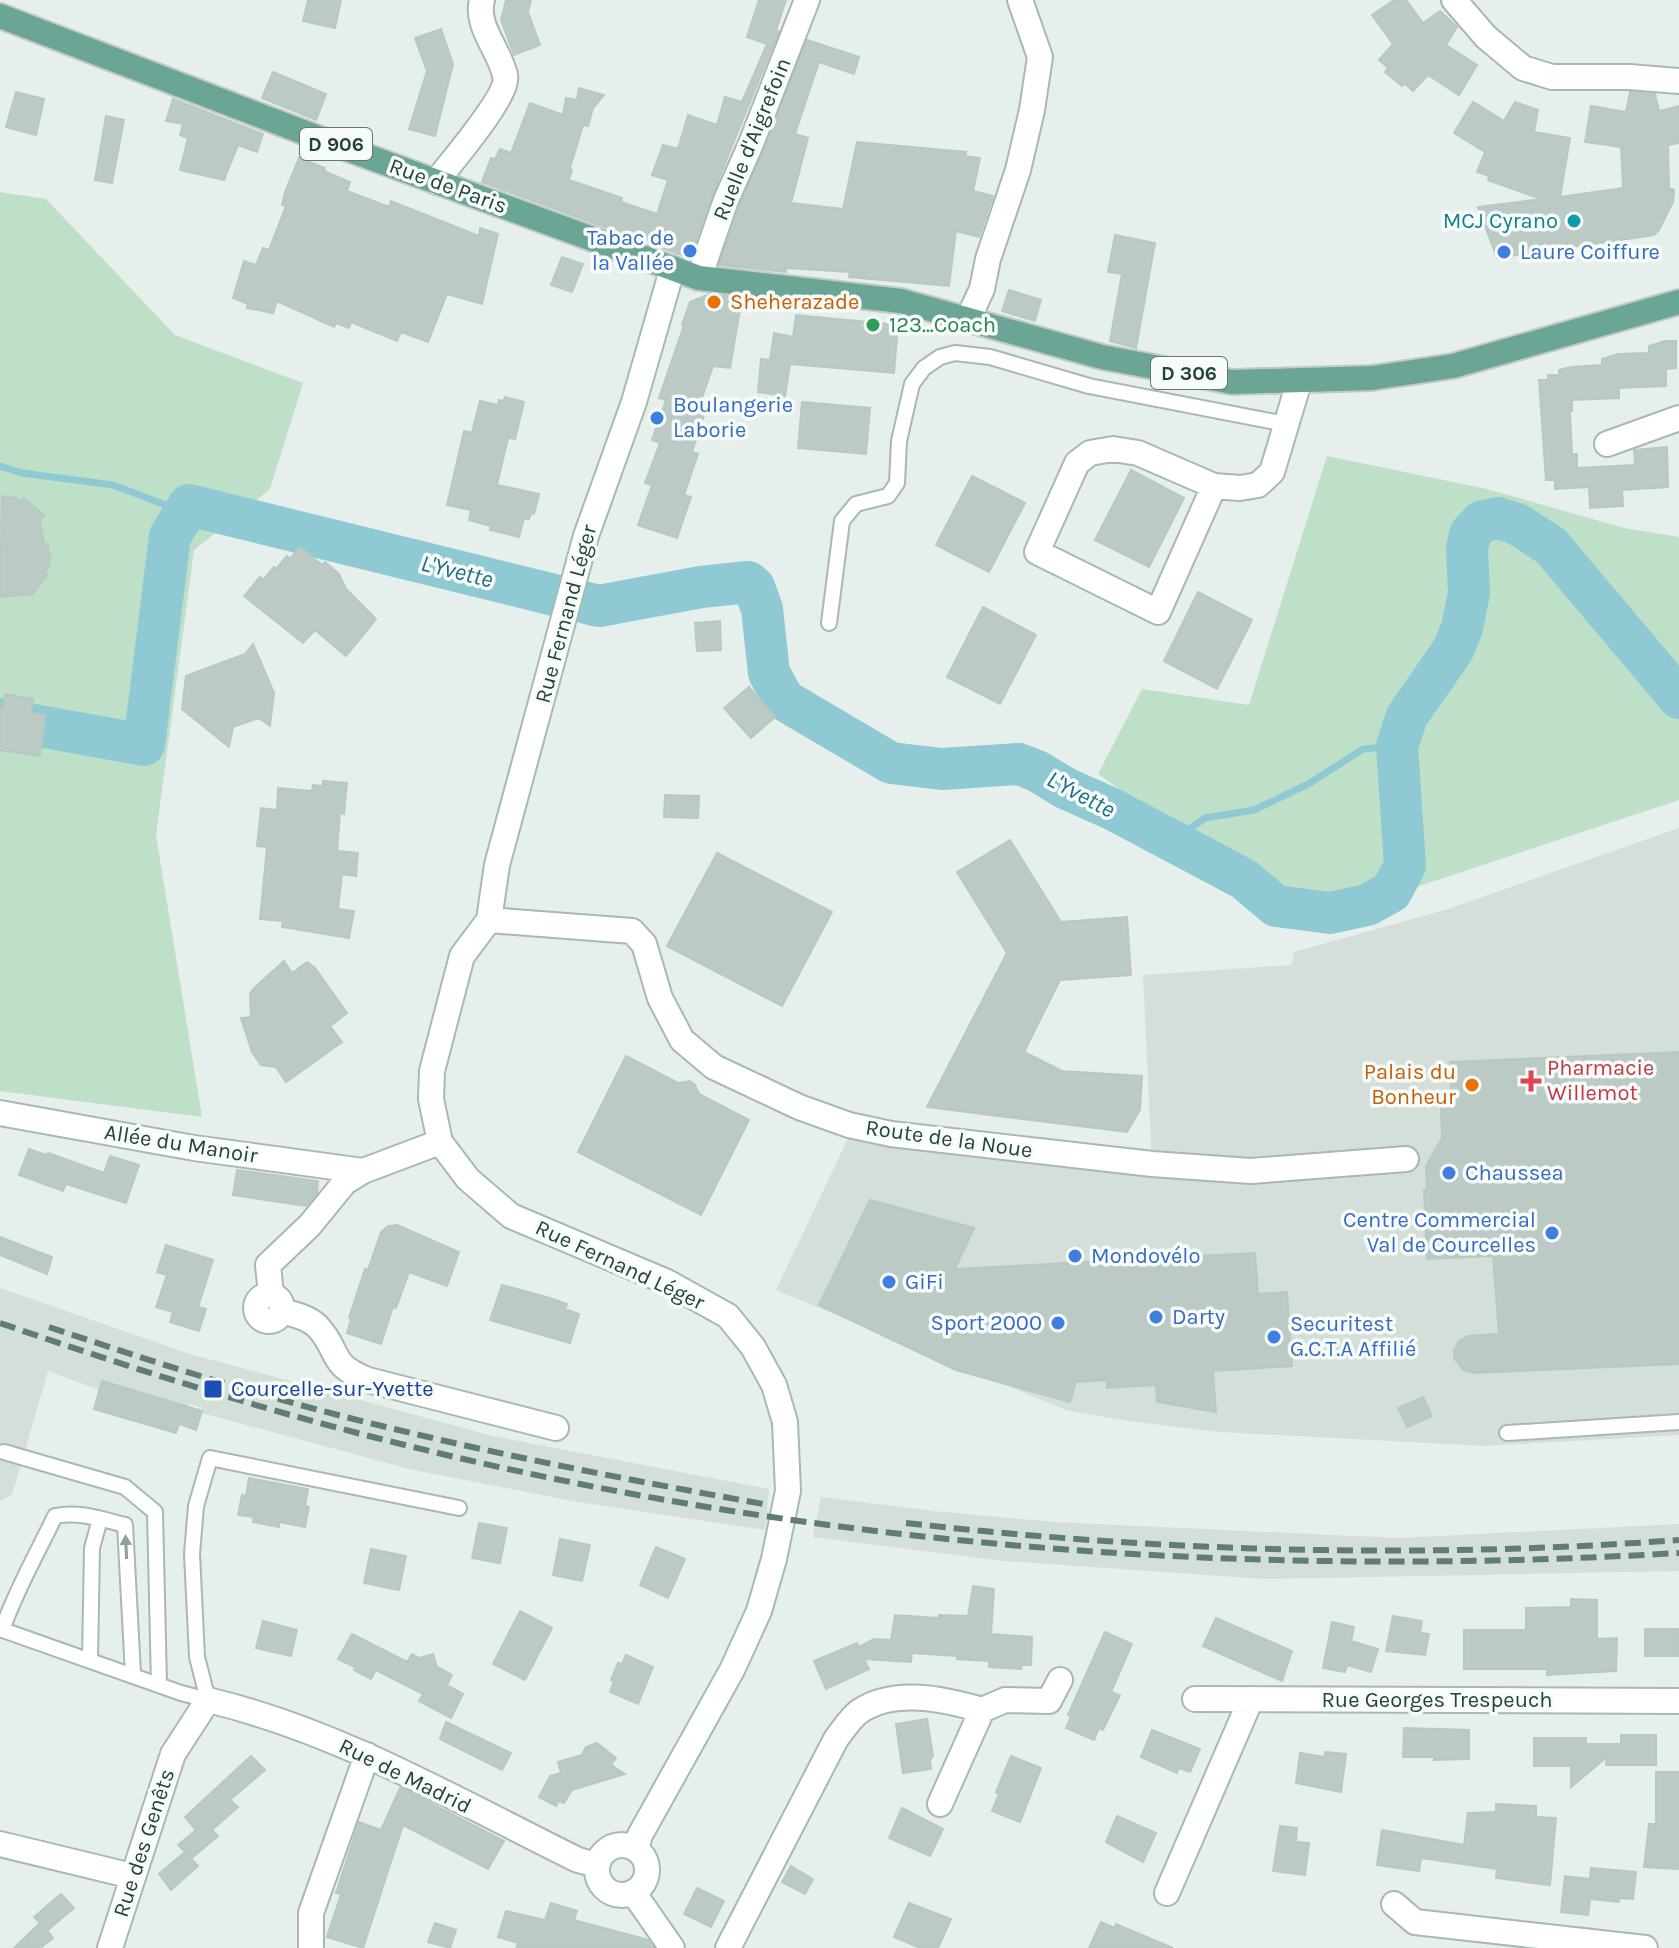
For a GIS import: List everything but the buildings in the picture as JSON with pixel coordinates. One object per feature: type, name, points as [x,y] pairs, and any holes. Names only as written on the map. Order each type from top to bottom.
[{"type":"main road","name":"Rue de Paris","points":[[0,16],[672,270]]},
{"type":"main road","name":"D 306","points":[[672,270],[699,278],[901,301],[1102,357],[1232,382],[1372,378],[1453,366],[1679,302]]},
{"type":"street","points":[[436,182],[502,95],[506,77],[479,12],[482,0]]},
{"type":"street","name":"Ruelle d'Aigrefoin","points":[[699,278],[726,200],[807,0]]},
{"type":"street","points":[[968,319],[982,289],[988,259],[1018,170],[1036,83],[1040,57],[1020,0]]},
{"type":"street","points":[[1454,0],[1486,37],[1523,68],[1552,77],[1629,77],[1679,81]]},
{"type":"street","name":"Rue Fernand Léger","points":[[636,1849],[647,1822],[732,1670],[759,1611],[788,1491],[788,1441],[781,1410],[774,1385],[753,1347],[728,1316],[667,1282],[511,1216],[468,1179],[440,1142],[431,1099],[432,1071],[462,956],[489,920],[497,865],[586,536],[634,402],[672,270]]},
{"type":"street","points":[[1214,486],[1158,612],[1037,552],[1077,463],[1090,453],[1113,449],[1138,453],[1214,486],[1240,488],[1258,485],[1272,472],[1299,382]]},
{"type":"street","points":[[1607,444],[1679,418]]},
{"type":"street","name":"Route de la Noue","points":[[489,920],[632,931],[644,944],[660,998],[682,1040],[714,1067],[799,1107],[849,1125],[891,1134],[1152,1164],[1251,1171],[1406,1159]]},
{"type":"street","name":"Allée du Manoir","points":[[0,1113],[194,1148],[363,1171]]},
{"type":"street","points":[[440,1142],[363,1171],[345,1182],[310,1225],[268,1265],[276,1303],[316,1325],[339,1364],[348,1372],[368,1380],[556,1428]]},
{"type":"street","points":[[728,1948],[836,1739],[859,1712],[888,1698],[948,1700],[982,1710],[1005,1700],[1049,1701],[1060,1680]]},
{"type":"street","name":"Rue Georges Trespeuch","points":[[1195,1699],[1679,1701]]},
{"type":"street","points":[[1167,1893],[1251,1699]]},
{"type":"street","name":"Rue de Madrid","points":[[208,1700],[301,1728],[367,1755],[578,1860],[597,1865]]},
{"type":"street","name":"Rue des Genêts","points":[[110,1948],[173,1754],[208,1700]]},
{"type":"street","points":[[940,1804],[982,1710]]},
{"type":"street","points":[[311,1948],[311,1913],[367,1755]]},
{"type":"street","points":[[0,1844],[132,1876]]},
{"type":"street","points":[[612,1847],[636,1849],[644,1859],[646,1874],[640,1887],[626,1894],[610,1892],[599,1881],[597,1865],[605,1851],[612,1847]]},
{"type":"street","points":[[633,1892],[672,1948]]},
{"type":"street","points":[[1394,1904],[1415,1922],[1645,1948]]},
{"type":"lane","points":[[829,623],[842,521],[856,504],[888,496],[897,483],[899,441],[912,384],[924,368],[940,357],[955,353],[990,357],[1089,386],[1286,424]]},
{"type":"lane","points":[[1507,1433],[1679,1422]]},
{"type":"lane","points":[[4,1452],[125,1487],[155,1512],[159,1684]]},
{"type":"lane","points":[[208,1700],[197,1657],[192,1554],[196,1506],[210,1458],[459,1508]]},
{"type":"lane","points":[[133,1674],[125,1525],[70,1512],[55,1516],[33,1564],[13,1597],[1,1630],[208,1700]]},
{"type":"lane","points":[[90,1659],[92,1548],[100,1519]]},
{"type":"shaded area","points":[[1679,828],[1679,1435],[1485,1446],[1221,1432],[1127,1421],[1066,1410],[776,1290],[851,1132],[1152,1164],[1143,975],[1292,965],[1294,952],[1448,909]]},
{"type":"shaded area","points":[[0,1288],[190,1354],[493,1436],[769,1489],[765,1530],[578,1502],[409,1469],[202,1413],[202,1408],[189,1404],[188,1407],[102,1382],[99,1390],[48,1371],[12,1495],[0,1501]]},
{"type":"shaded area","points":[[821,1497],[1054,1522],[1398,1538],[1679,1524],[1679,1571],[1264,1579],[1004,1561],[813,1537]]},
{"type":"green space","points":[[0,192],[46,199],[175,335],[303,383],[270,489],[194,550],[156,835],[202,1117],[0,1091]]},
{"type":"green space","points":[[1327,456],[1487,489],[1624,528],[1679,537],[1679,800],[1380,899],[1267,892],[1098,774],[1142,689],[1249,705]]},
{"type":"waterway","name":"L'Yvette","points":[[0,466],[22,473],[113,485],[163,504],[189,505]]},
{"type":"waterway","name":"L'Yvette","points":[[0,719],[144,745],[170,536],[189,505],[599,606],[701,587],[748,582],[754,587],[762,609],[769,673],[784,700],[891,763],[942,769],[1019,764],[1244,879],[1276,906],[1330,913],[1367,905],[1391,892],[1405,866],[1397,746],[1407,716],[1453,650],[1462,628],[1469,593],[1467,548],[1470,534],[1481,522],[1498,518],[1517,524],[1551,546],[1679,698]]},
{"type":"waterway","points":[[1179,844],[1189,829],[1205,818],[1254,810],[1310,783],[1363,749],[1397,746]]},
{"type":"railway","points":[[0,1323],[188,1385],[377,1438],[538,1475],[699,1506],[861,1529],[1024,1546],[1187,1557],[1350,1561],[1515,1560],[1679,1553]]},
{"type":"railway","points":[[49,1327],[214,1380],[382,1426],[572,1468],[763,1504]]},
{"type":"railway","points":[[906,1523],[1099,1541],[1292,1550],[1486,1549],[1679,1540]]},
{"type":"place","name":"MCJ Cyrano","points":[[1574,221]]},
{"type":"place","name":"Tabac de la Vallée","points":[[690,251]]},
{"type":"place","name":"Laure Coiffure","points":[[1504,252]]},
{"type":"place","name":"Sheherazade","points":[[714,302]]},
{"type":"place","name":"123...Coach","points":[[873,325]]},
{"type":"place","name":"Boulangerie Laborie","points":[[657,418]]},
{"type":"place","name":"Pharmacie Willemot","points":[[1531,1081]]},
{"type":"place","name":"Palais du Bonheur","points":[[1472,1085]]},
{"type":"place","name":"Chaussea","points":[[1449,1173]]},
{"type":"place","name":"Centre Commercial Val de Courcelles","points":[[1552,1233]]},
{"type":"place","name":"Mondovélo","points":[[1075,1256]]},
{"type":"place","name":"GiFi","points":[[889,1282]]},
{"type":"place","name":"Darty","points":[[1156,1317]]},
{"type":"place","name":"Sport 2000","points":[[1058,1323]]},
{"type":"place","name":"Securitest G.C.T.A Affilié","points":[[1274,1337]]},
{"type":"place","name":"Courcelle-sur-Yvette","points":[[213,1389]]}]
